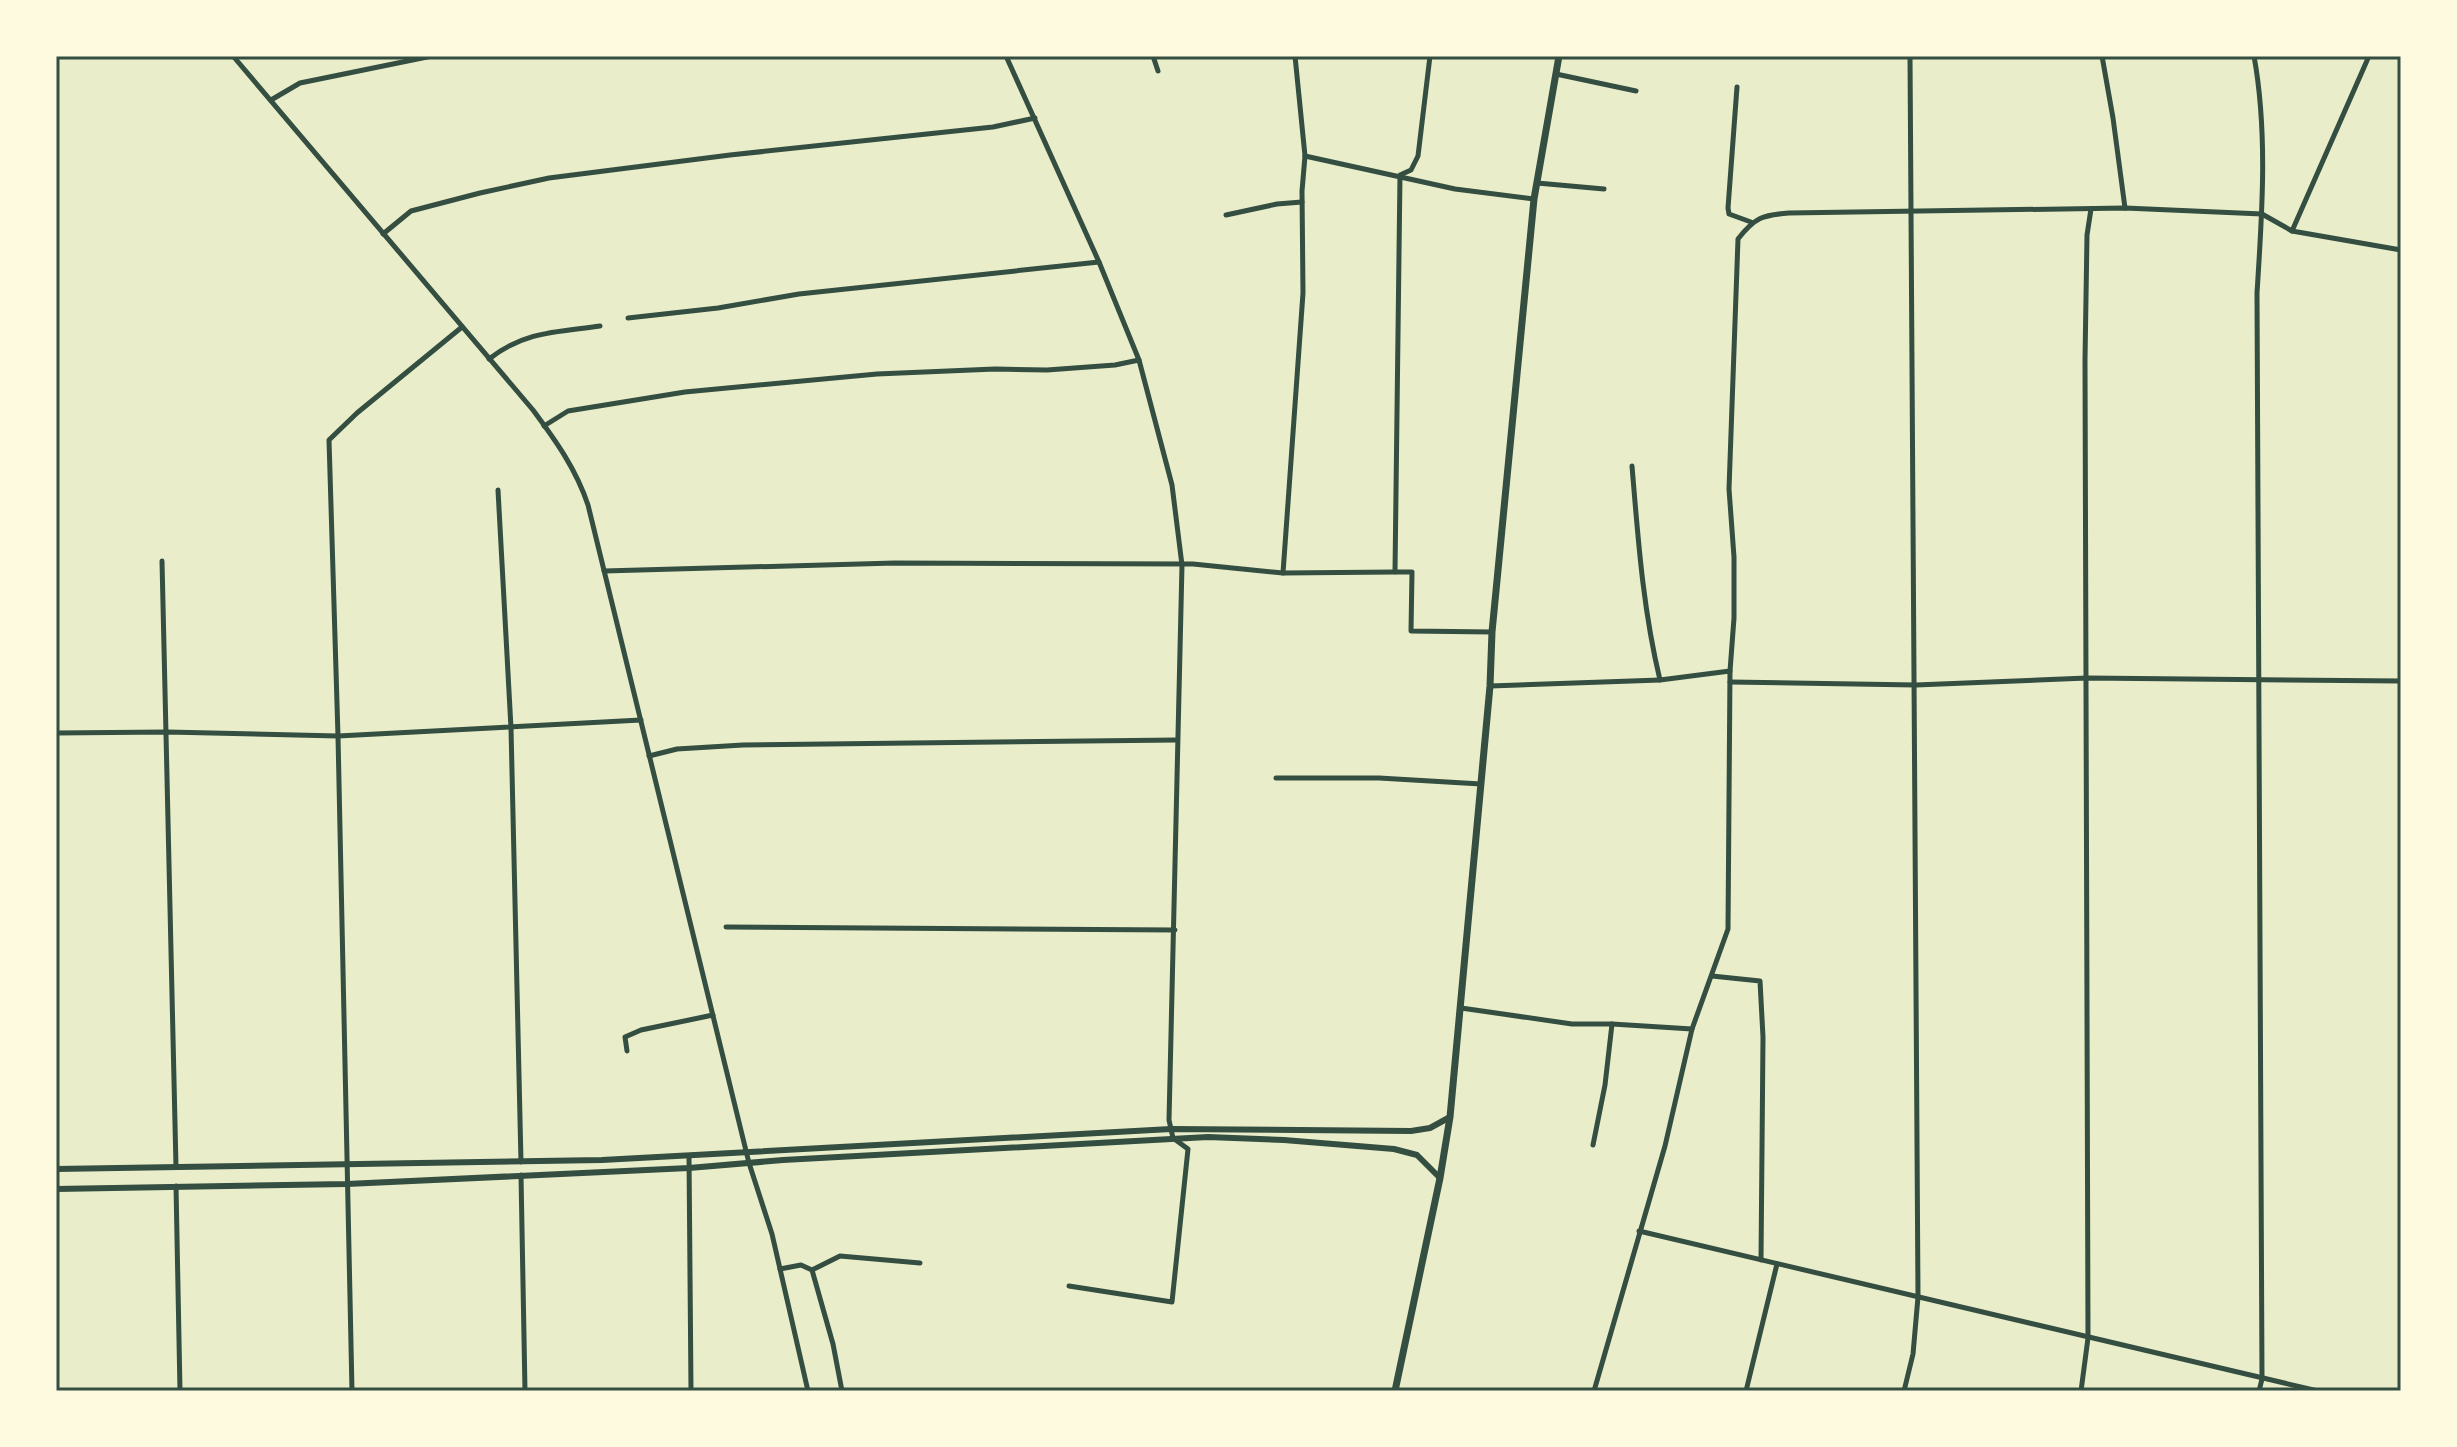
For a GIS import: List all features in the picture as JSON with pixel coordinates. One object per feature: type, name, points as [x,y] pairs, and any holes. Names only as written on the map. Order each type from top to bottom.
[{"type":"main road","points":[[1395,1391],[1450,1117],[1534,199],[1559,56]]},
{"type":"street","points":[[233,56],[544,426],[565,452],[579,478],[746,1152],[772,1234],[808,1391]]},
{"type":"street","points":[[271,100],[300,83],[432,56]]},
{"type":"street","points":[[1006,56],[1099,262],[1139,360],[1172,485],[1182,565],[1171,1129],[1173,1138],[1188,1149],[1172,1302],[1069,1286]]},
{"type":"street","points":[[1153,56],[1158,71]]},
{"type":"street","points":[[1283,573],[1303,293],[1305,156],[1295,56]]},
{"type":"street","points":[[1400,175],[1411,170],[1418,156],[1430,56]]},
{"type":"street","points":[[1904,1391],[1913,1354],[1918,1297],[1910,56]]},
{"type":"street","points":[[2102,56],[2125,208]]},
{"type":"street","points":[[2254,56],[2261,91],[2262,214],[2257,293],[2262,1379],[2259,1391]]},
{"type":"street","points":[[2292,231],[2369,56]]},
{"type":"street","points":[[1556,74],[1636,91]]},
{"type":"street","points":[[1737,87],[1728,208],[1729,214],[1752,223]]},
{"type":"street","points":[[383,234],[411,211],[549,178],[993,127],[1035,118]]},
{"type":"street","points":[[1305,156],[1455,189],[1534,199]]},
{"type":"street","points":[[1395,572],[1400,175]]},
{"type":"street","points":[[1537,183],[1604,189]]},
{"type":"street","points":[[1226,215],[1302,202]]},
{"type":"street","points":[[1594,1391],[1665,1146],[1692,1029],[1728,929],[1730,671],[1734,618],[1729,489],[1738,239],[1764,215],[1911,209],[2125,208],[2262,214],[2292,231],[2401,250]]},
{"type":"street","points":[[2081,1391],[2088,1338],[2085,360],[2087,235],[2091,209]]},
{"type":"street","points":[[628,318],[718,308],[799,294],[1099,262]]},
{"type":"street","points":[[489,359],[506,345],[529,335],[600,326]]},
{"type":"street","points":[[352,1391],[329,440],[357,413],[462,327]]},
{"type":"street","points":[[544,426],[568,411],[685,392],[877,374],[1047,370],[1139,360]]},
{"type":"street","points":[[1632,466],[1645,601],[1660,680]]},
{"type":"street","points":[[498,490],[511,728],[521,1162]]},
{"type":"street","points":[[162,561],[176,1167]]},
{"type":"street","points":[[604,571],[895,563],[1182,565],[1283,573],[1412,572],[1411,631],[1492,632]]},
{"type":"street","points":[[1490,686],[1660,680],[1730,671]]},
{"type":"street","points":[[1730,682],[1916,685],[2087,678],[2401,681]]},
{"type":"street","points":[[56,733],[338,736],[641,720]]},
{"type":"street","points":[[649,756],[677,749],[743,745],[1177,740]]},
{"type":"street","points":[[1276,778],[1379,778],[1481,784]]},
{"type":"street","points":[[726,927],[1175,930]]},
{"type":"street","points":[[1712,976],[1760,981],[1763,1037],[1761,1260]]},
{"type":"street","points":[[1461,1008],[1572,1024],[1692,1029]]},
{"type":"street","points":[[627,1051],[625,1037],[641,1030],[713,1015]]},
{"type":"street","points":[[1593,1145],[1605,1085],[1612,1024]]},
{"type":"street","points":[[56,1169],[521,1162],[689,1156],[1171,1129],[1411,1131],[1430,1128],[1450,1117]]},
{"type":"street","points":[[56,1189],[347,1184],[689,1168],[1173,1138],[1284,1140],[1394,1149],[1417,1155],[1440,1178]]},
{"type":"street","points":[[689,1156],[691,1391]]},
{"type":"street","points":[[521,1175],[525,1391]]},
{"type":"street","points":[[176,1186],[180,1391]]},
{"type":"street","points":[[1639,1231],[2318,1391]]},
{"type":"street","points":[[812,1270],[840,1256],[920,1263]]},
{"type":"street","points":[[1746,1391],[1777,1264]]},
{"type":"street","points":[[780,1269],[801,1265],[812,1270],[833,1344],[842,1391]]}]
